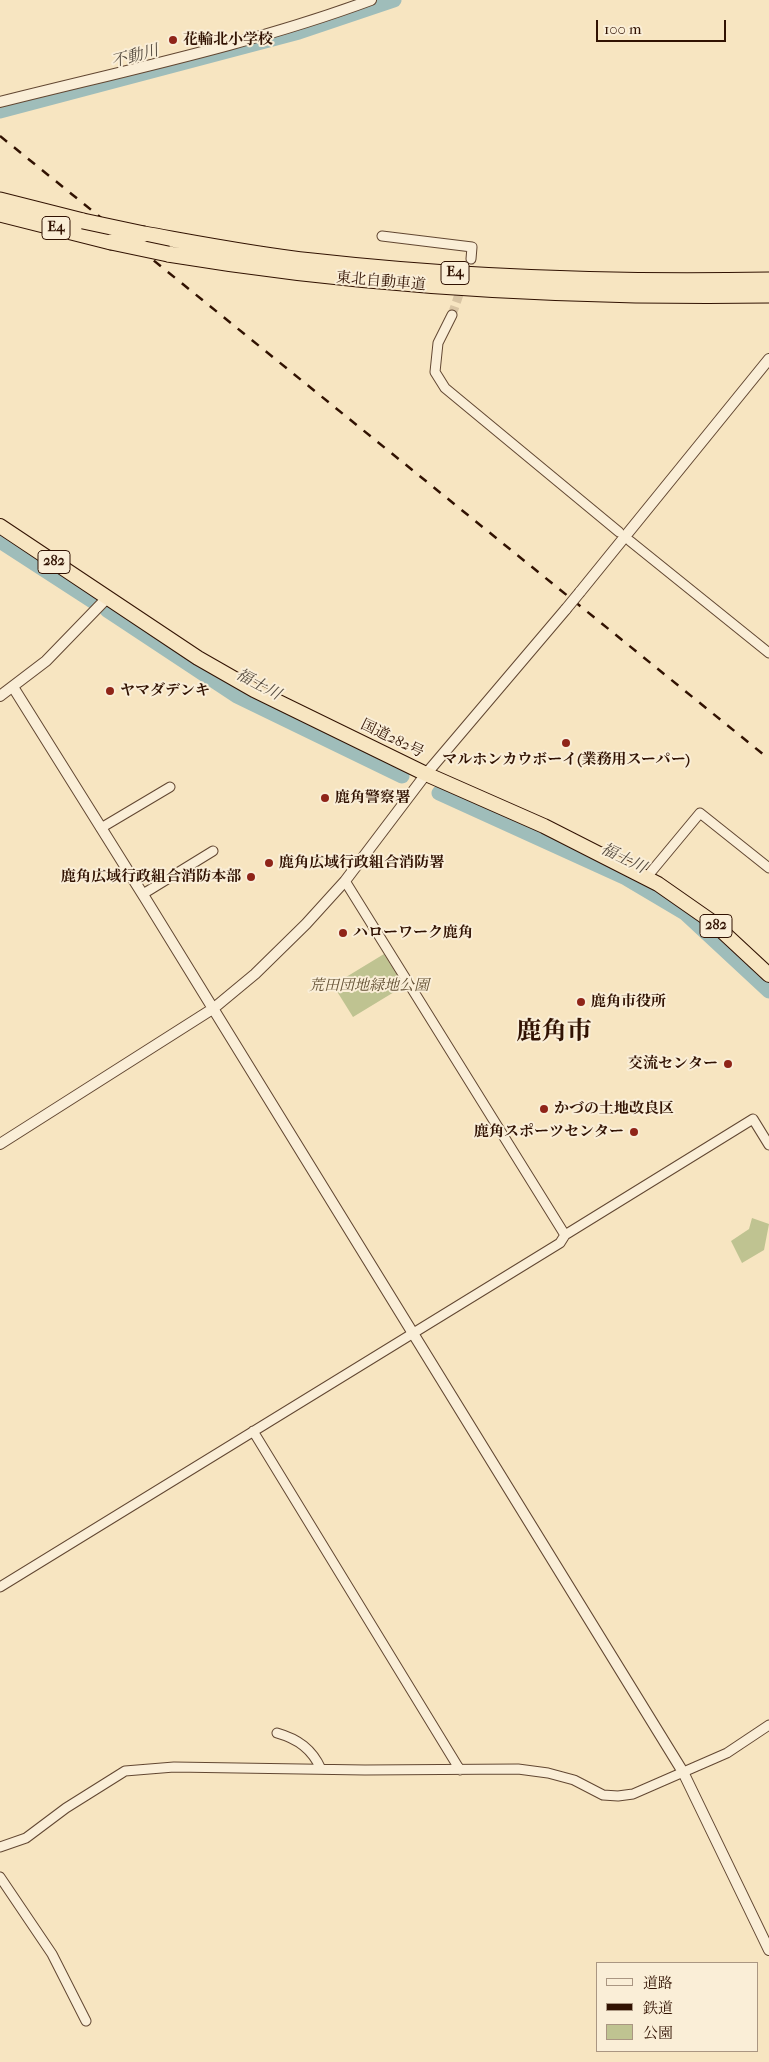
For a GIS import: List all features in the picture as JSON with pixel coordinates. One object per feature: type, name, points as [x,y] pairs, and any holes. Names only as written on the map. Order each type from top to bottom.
[{"type":"highway","name":"東北自動車道","points":[[0,200],[82,221],[242,252],[382,268],[611,280],[769,280]]},
{"type":"highway","name":"東北自動車道","points":[[0,214],[111,242],[168,254],[239,266],[380,283],[610,294],[769,295]]},
{"type":"highway","name":"国道282号","points":[[0,526],[198,658],[254,690],[426,774],[544,826],[646,878],[696,909],[769,975]]},
{"type":"street","points":[[0,102],[261,34],[335,13],[371,0]]},
{"type":"street","points":[[382,236],[472,247],[471,259]]},
{"type":"street","points":[[452,315],[438,343],[435,372],[445,388],[620,532]]},
{"type":"street","points":[[0,1144],[214,1008],[254,974],[300,930],[345,881],[426,774],[566,609],[769,359]]},
{"type":"street","points":[[630,541],[769,653]]},
{"type":"street","points":[[0,696],[13,688],[46,661],[108,597]]},
{"type":"street","points":[[13,688],[214,1008],[484,1452],[683,1772],[769,1950]]},
{"type":"street","points":[[101,828],[170,786]]},
{"type":"street","points":[[646,878],[700,813],[769,868]]},
{"type":"street","points":[[143,894],[213,851]]},
{"type":"street","points":[[345,881],[565,1235]]},
{"type":"street","points":[[0,1587],[560,1243],[565,1235],[753,1119],[769,1145]]},
{"type":"street","points":[[253,1431],[460,1770]]},
{"type":"street","points":[[0,1847],[26,1838],[66,1808],[125,1771],[174,1767],[518,1769],[548,1772],[574,1780],[602,1794],[618,1796],[633,1794],[727,1753],[769,1725]]},
{"type":"street","points":[[277,1733],[300,1742],[314,1756],[321,1769]]},
{"type":"street","points":[[0,1877],[52,1954],[86,2021]]},
{"type":"green space","name":"荒田団地緑地公園","points":[[384,954],[404,986],[353,1017],[333,985]]},
{"type":"green space","points":[[752,1218],[769,1224],[764,1250],[742,1263],[731,1241],[749,1229]]},
{"type":"waterway","name":"不動川","points":[[0,111],[299,32],[394,0]]},
{"type":"waterway","name":"福士川","points":[[0,541],[94,602]]},
{"type":"waterway","name":"福士川","points":[[107,610],[237,696],[402,776]]},
{"type":"waterway","name":"福士川","points":[[439,793],[626,878],[685,913],[769,991]]},
{"type":"tunnel","points":[[452,315],[471,259]]},
{"type":"railway","points":[[0,136],[769,759]]},
{"type":"place","name":"花輪北小学校","points":[[173,40]]},
{"type":"place","name":"ヤマダデンキ","points":[[110,691]]},
{"type":"place","name":"マルホンカウボーイ(業務用スーパー)","points":[[566,743]]},
{"type":"place","name":"鹿角警察署","points":[[325,798]]},
{"type":"place","name":"鹿角広域行政組合消防署","points":[[269,863]]},
{"type":"place","name":"鹿角広域行政組合消防本部","points":[[251,877]]},
{"type":"place","name":"ハローワーク鹿角","points":[[343,933]]},
{"type":"place","name":"鹿角市役所","points":[[581,1002]]},
{"type":"place","name":"交流センター","points":[[728,1064]]},
{"type":"place","name":"かづの土地改良区","points":[[544,1109]]},
{"type":"place","name":"鹿角スポーツセンター","points":[[634,1132]]},
{"type":"district","name":"鹿角市","points":[[554,1033]]}]
